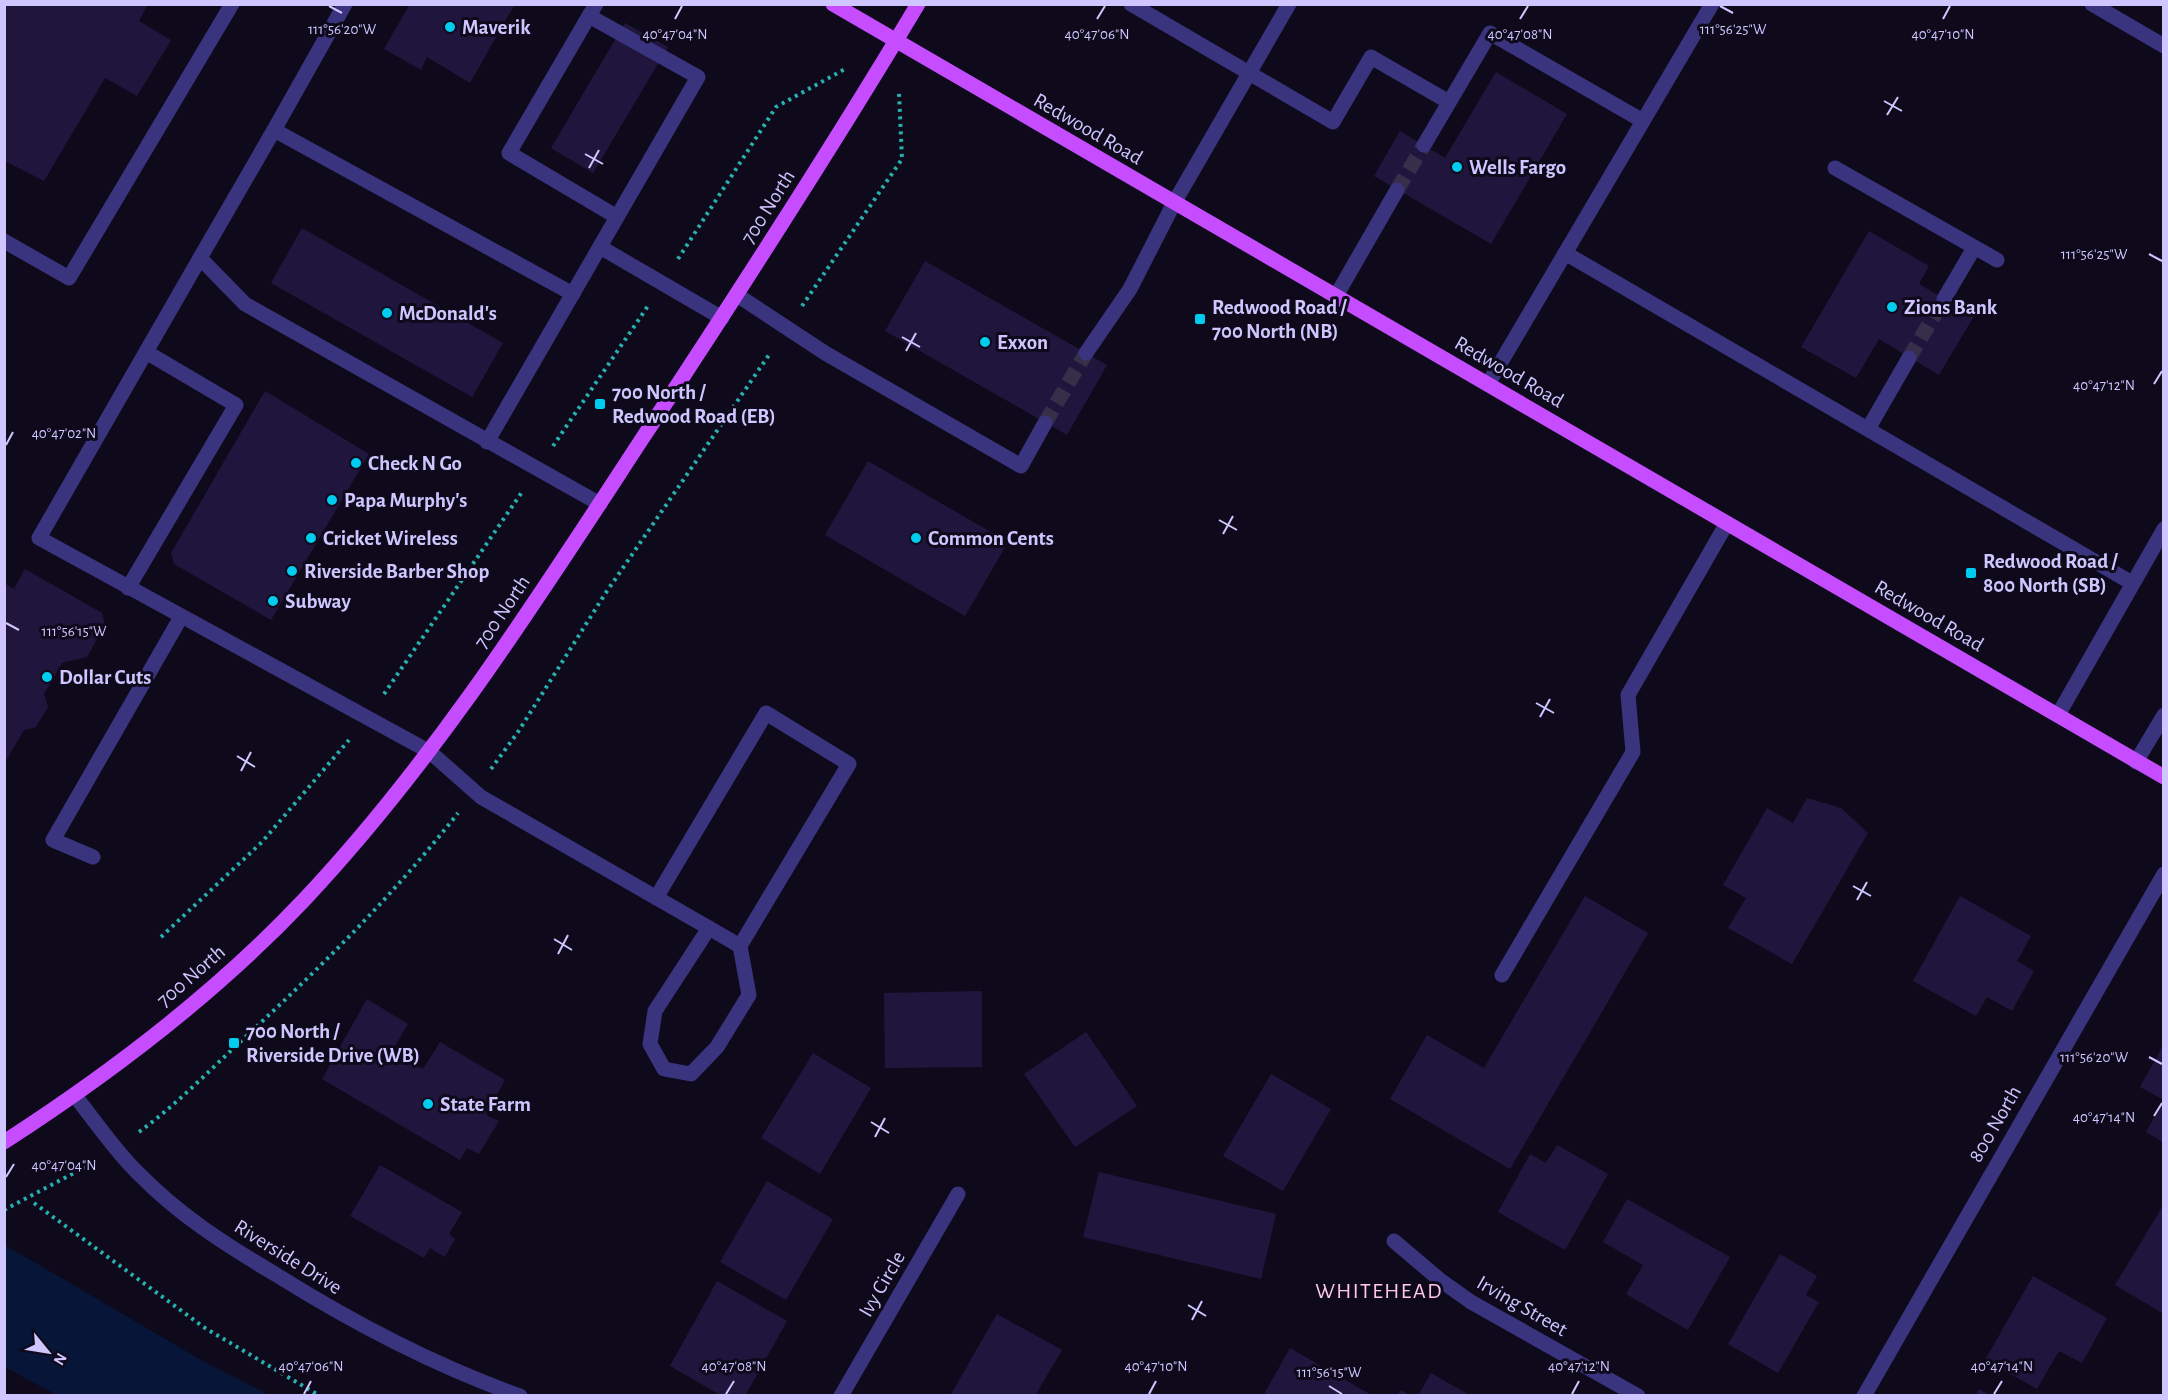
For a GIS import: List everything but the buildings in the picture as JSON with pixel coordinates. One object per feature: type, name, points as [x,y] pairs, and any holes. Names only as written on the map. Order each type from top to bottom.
[{"type":"main road","name":"Redwood Road","points":[[833,4],[2163,777]]},
{"type":"main road","name":"700 North","points":[[4,1142],[75,1096],[142,1044],[255,948],[347,853],[430,752],[600,504],[722,318],[918,4]]},
{"type":"street","points":[[4,242],[69,278],[232,4]]},
{"type":"street","points":[[345,4],[39,538],[430,752],[475,792],[740,946]]},
{"type":"street","points":[[1131,4],[1333,122],[1371,57],[1449,102]]},
{"type":"street","points":[[1086,353],[1130,289],[1174,202],[1288,4]]},
{"type":"street","points":[[1488,384],[1712,4]]},
{"type":"street","points":[[2092,4],[2163,46]]},
{"type":"street","points":[[488,442],[698,77],[592,10],[509,153],[617,217]]},
{"type":"street","points":[[1424,145],[1490,33],[1643,121]]},
{"type":"street","points":[[274,130],[573,294]]},
{"type":"street","points":[[1835,168],[1997,260]]},
{"type":"street","points":[[1336,296],[1397,190]]},
{"type":"street","points":[[600,247],[722,318]]},
{"type":"street","points":[[1944,299],[1974,248]]},
{"type":"street","points":[[1565,253],[2132,583]]},
{"type":"street","points":[[200,258],[245,304],[600,504]]},
{"type":"street","points":[[737,295],[836,359],[1021,466],[1046,423]]},
{"type":"street","points":[[128,588],[236,405],[146,352]]},
{"type":"street","points":[[1868,429],[1909,358]]},
{"type":"street","points":[[1502,975],[1633,752],[1628,695],[1727,523]]},
{"type":"street","points":[[2058,715],[2163,529]]},
{"type":"street","points":[[93,857],[53,840],[181,617]]},
{"type":"street","points":[[656,898],[766,713],[849,764],[740,946],[749,995],[717,1047],[691,1074],[664,1070],[650,1044],[655,1011],[709,928]]},
{"type":"street","points":[[2136,762],[2163,715]]},
{"type":"street","name":"800 North","points":[[1864,1395],[2163,874]]},
{"type":"street","name":"Riverside Drive","points":[[75,1096],[138,1174],[192,1220],[224,1243],[324,1305],[386,1339],[439,1365],[520,1395]]},
{"type":"street","name":"Ivy Circle","points":[[841,1395],[958,1194]]},
{"type":"street","name":"Irving Street","points":[[1394,1241],[1440,1280],[1471,1302],[1638,1395]]},
{"type":"path","points":[[148,1125],[343,946],[407,877],[475,792],[518,732],[605,594],[902,159],[898,88]]},
{"type":"path","points":[[4,1210],[80,1172]]},
{"type":"path","points":[[34,1203],[204,1328],[320,1395]]},
{"type":"water","points":[[5,1245],[201,1360],[269,1395],[57,1395],[5,1367]]},
{"type":"tunnel","points":[[1397,190],[1424,145]]},
{"type":"tunnel","points":[[1909,358],[1944,299]]},
{"type":"tunnel","points":[[1045,423],[1086,353]]},
{"type":"place","name":"Maverik","points":[[450,27]]},
{"type":"place","name":"Wells Fargo","points":[[1457,167]]},
{"type":"place","name":"Zions Bank","points":[[1892,307]]},
{"type":"place","name":"McDonald's","points":[[387,313]]},
{"type":"place","name":"Redwood Road / 700 North (NB)","points":[[1200,319]]},
{"type":"place","name":"Exxon","points":[[985,342]]},
{"type":"place","name":"700 North / Redwood Road (EB)","points":[[600,404]]},
{"type":"place","name":"Check N Go","points":[[356,463]]},
{"type":"place","name":"Papa Murphy's","points":[[332,500]]},
{"type":"place","name":"Cricket Wireless","points":[[311,538]]},
{"type":"place","name":"Common Cents","points":[[916,538]]},
{"type":"place","name":"Riverside Barber Shop","points":[[292,571]]},
{"type":"place","name":"Redwood Road / 800 North (SB)","points":[[1971,573]]},
{"type":"place","name":"Subway","points":[[273,601]]},
{"type":"place","name":"Dollar Cuts","points":[[47,677]]},
{"type":"place","name":"700 North / Riverside Drive (WB)","points":[[234,1043]]},
{"type":"place","name":"State Farm","points":[[428,1104]]},
{"type":"district","name":"WHITEHEAD","points":[[1379,1291]]}]
